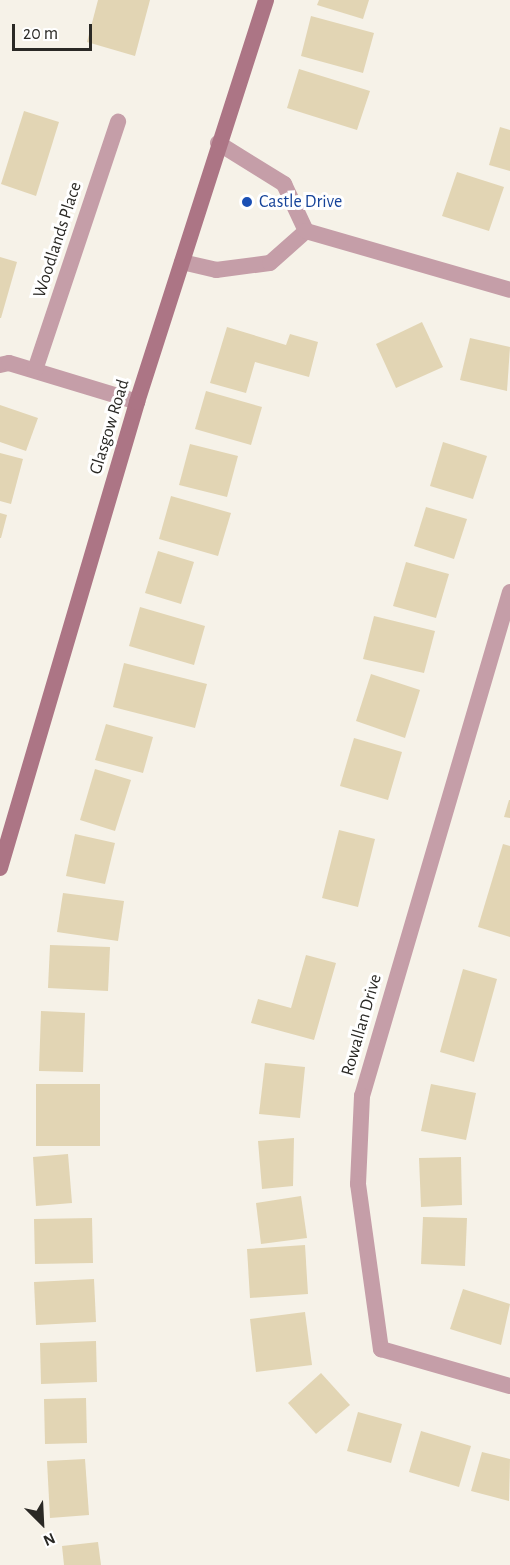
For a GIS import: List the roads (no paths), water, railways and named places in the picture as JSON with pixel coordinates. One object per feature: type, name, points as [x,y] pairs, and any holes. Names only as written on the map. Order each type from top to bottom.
[{"type":"main road","name":"Glasgow Road","points":[[0,868],[137,402],[218,143],[266,0]]},
{"type":"street","name":"Woodlands Place","points":[[35,370],[118,122]]},
{"type":"street","points":[[218,143],[284,184],[306,231],[510,290]]},
{"type":"street","points":[[182,262],[216,270],[262,266],[306,231]]},
{"type":"street","points":[[0,365],[35,370],[137,402]]},
{"type":"street","name":"Rowallan Drive","points":[[510,592],[362,1096],[358,1184],[381,1349],[510,1386]]},
{"type":"place","name":"Castle Drive","points":[[247,202]]}]
